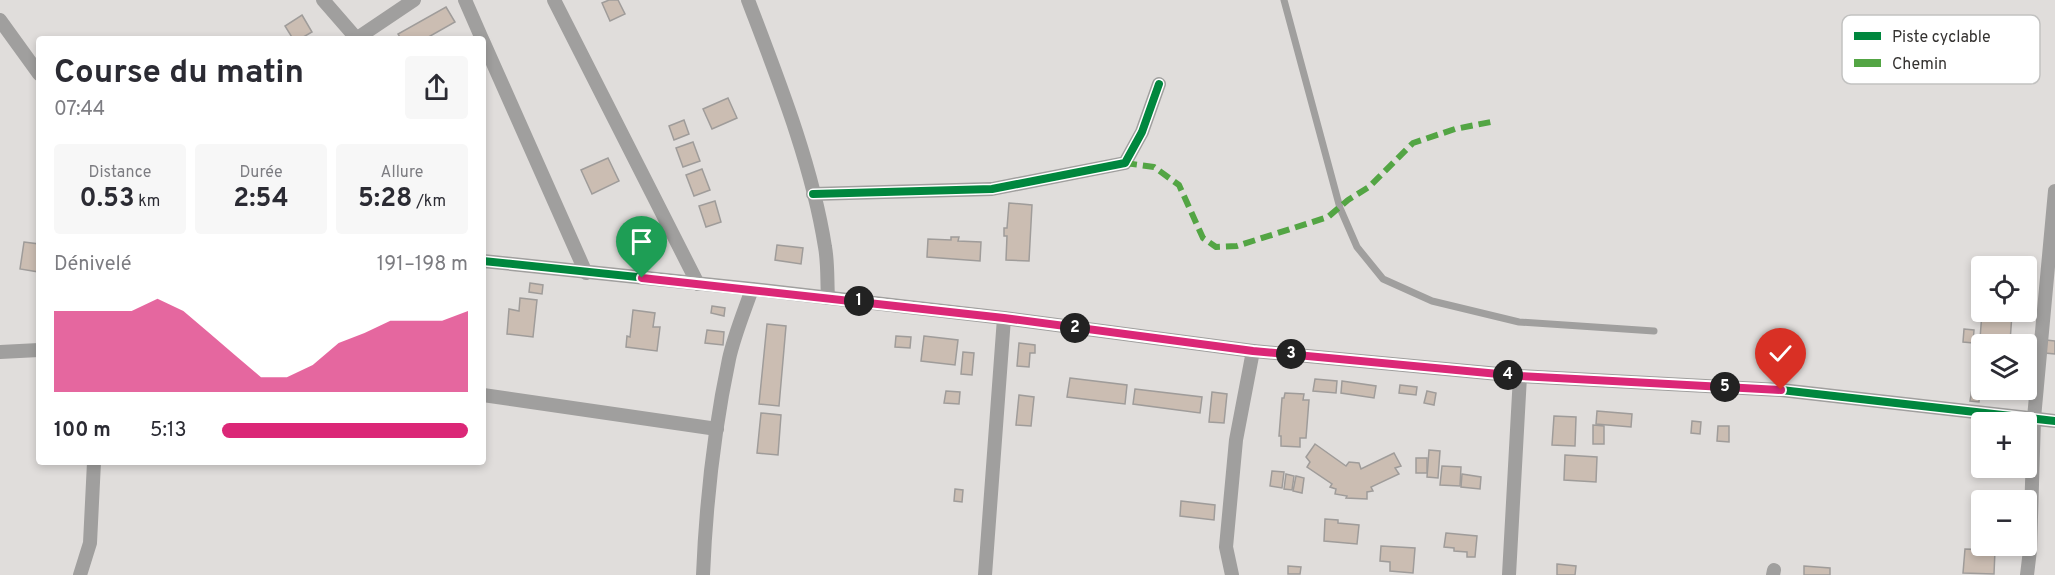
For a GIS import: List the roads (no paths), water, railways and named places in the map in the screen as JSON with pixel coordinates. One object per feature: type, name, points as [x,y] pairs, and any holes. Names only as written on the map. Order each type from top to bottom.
[{"type":"street","points":[[323,0],[354,36]]},
{"type":"street","points":[[361,36],[414,0]]},
{"type":"street","points":[[465,0],[481,36]]},
{"type":"street","points":[[554,0],[698,284]]},
{"type":"street","points":[[748,0],[789,109],[813,194],[826,248],[828,298]]},
{"type":"street","points":[[0,20],[36,70]]},
{"type":"street","points":[[486,47],[586,273]]},
{"type":"street","points":[[813,194],[992,189],[1125,163],[1142,132],[1160,84]]},
{"type":"street","points":[[2035,412],[2055,191]]},
{"type":"street","points":[[486,261],[1004,318],[1253,351],[1520,376],[1781,390],[1980,412]]},
{"type":"street","points":[[703,575],[705,533],[717,429],[729,357],[752,289]]},
{"type":"street","points":[[985,575],[1004,318]]},
{"type":"street","points":[[0,352],[36,350]]},
{"type":"street","points":[[1232,575],[1226,547],[1228,524],[1236,440],[1253,351]]},
{"type":"street","points":[[1509,575],[1520,376]]},
{"type":"street","points":[[486,395],[717,429]]},
{"type":"street","points":[[2037,418],[2055,421]]},
{"type":"street","points":[[80,575],[90,543],[94,465]]},
{"type":"street","points":[[2027,575],[2032,478]]},
{"type":"lane","points":[[1284,0],[1340,208],[1357,247],[1383,279],[1432,301],[1519,322],[1654,331]]}]
